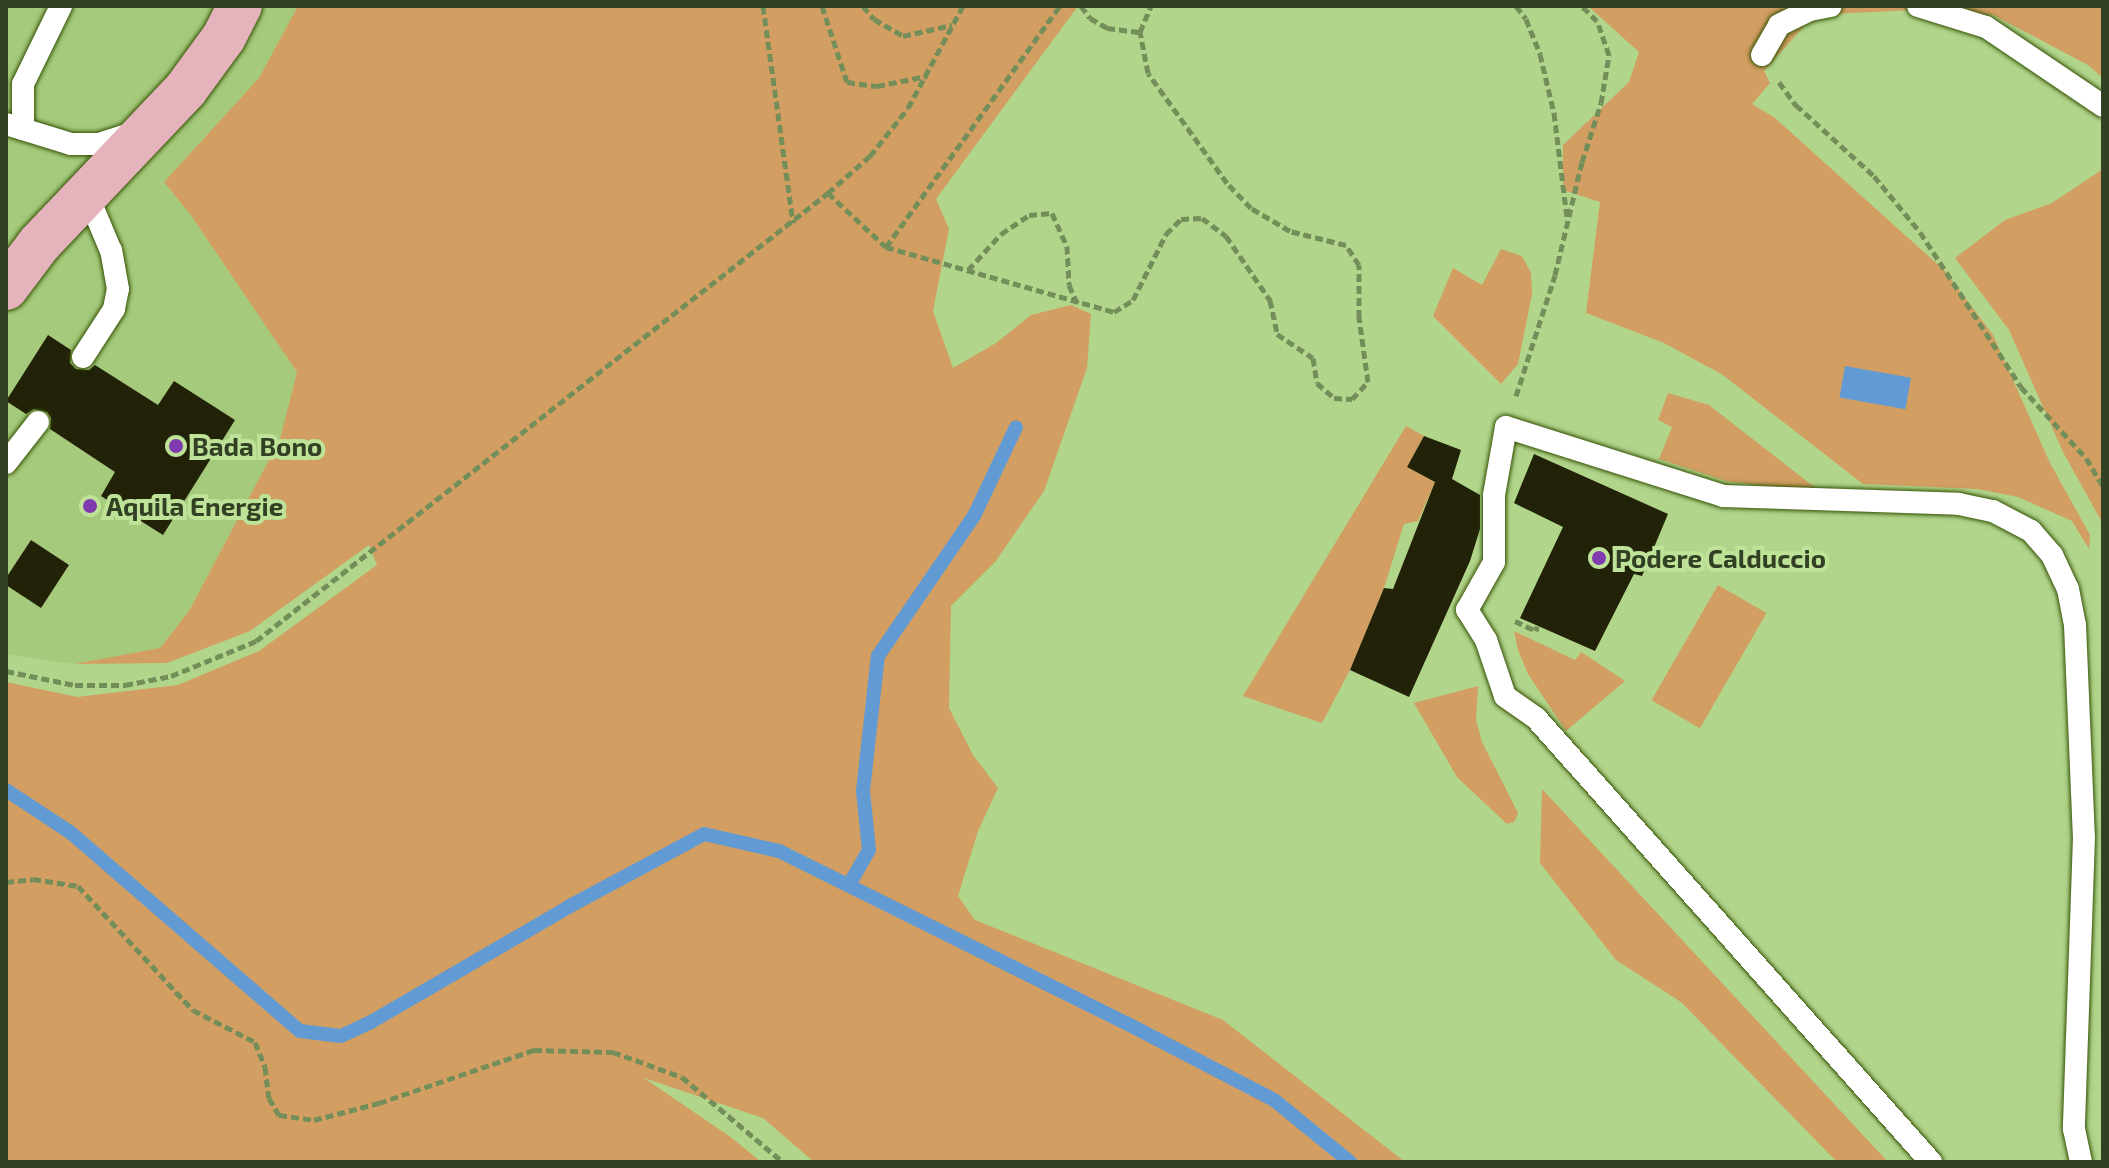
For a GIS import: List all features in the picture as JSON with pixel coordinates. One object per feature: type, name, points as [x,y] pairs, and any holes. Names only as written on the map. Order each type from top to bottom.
[{"type":"main road","points":[[6,288],[39,244],[200,72],[240,6]]},
{"type":"lane","points":[[61,6],[23,84],[14,126],[71,144],[87,145],[155,123]]},
{"type":"lane","points":[[1762,55],[1779,25],[1810,10],[1831,6]]},
{"type":"lane","points":[[1918,6],[1986,27],[2081,88],[2103,106]]},
{"type":"lane","points":[[83,357],[110,318],[118,289],[111,251],[87,194]]},
{"type":"lane","points":[[6,463],[38,422]]},
{"type":"lane","points":[[1931,1162],[1536,718],[1505,696],[1486,640],[1467,610],[1494,562],[1494,495],[1506,427],[1723,496],[1959,504],[1993,511],[2031,531],[2052,555],[2068,589],[2075,625],[2084,837],[2074,1129],[2081,1162]]},
{"type":"path","points":[[763,6],[793,224]]},
{"type":"path","points":[[822,6],[847,82],[877,86],[927,76]]},
{"type":"path","points":[[863,6],[874,19],[903,36],[953,25]]},
{"type":"path","points":[[886,247],[1060,6]]},
{"type":"path","points":[[1081,6],[1090,18],[1107,28],[1140,32]]},
{"type":"path","points":[[828,193],[886,247],[1078,305],[1114,312],[1133,300],[1166,234],[1181,219],[1202,218],[1226,236],[1270,300],[1277,334],[1313,358],[1317,383],[1334,398],[1352,399],[1368,382],[1359,317],[1359,265],[1346,245],[1290,231],[1251,208],[1189,133],[1148,73],[1140,32],[1151,6]]},
{"type":"path","points":[[1516,6],[1526,19],[1540,54],[1554,113],[1568,223]]},
{"type":"path","points":[[1506,427],[1555,275],[1601,103],[1609,55],[1597,21],[1582,6]]},
{"type":"path","points":[[6,671],[75,685],[125,685],[171,676],[256,641],[793,224],[870,156],[927,76],[962,7]]},
{"type":"path","points":[[1762,55],[1796,105],[1874,176],[1920,232],[2021,387],[2086,458],[2103,486]]},
{"type":"path","points":[[968,270],[1001,234],[1029,215],[1052,213],[1067,246],[1069,285],[1078,305]]},
{"type":"path","points":[[1521,624],[1536,631],[1537,626]]},
{"type":"path","points":[[6,882],[33,879],[78,886],[193,1010],[255,1042],[265,1067],[269,1098],[279,1115],[314,1120],[379,1103],[534,1050],[613,1052],[682,1077],[783,1162]]},
{"type":"shaded area","points":[[6,6],[298,6],[259,78],[164,182],[190,214],[297,372],[280,439],[189,611],[160,648],[74,664],[6,654]]},
{"type":"shaded area","points":[[298,6],[1078,6],[936,199],[949,229],[933,311],[953,368],[996,343],[1031,315],[1071,305],[1091,314],[1087,368],[1044,491],[995,562],[951,606],[949,708],[973,755],[998,788],[978,831],[958,896],[975,920],[1223,1020],[1405,1162],[814,1162],[763,1118],[644,1078],[732,1138],[761,1162],[6,1162],[6,682],[77,697],[178,685],[259,651],[377,565],[369,545],[250,631],[167,663],[74,664],[160,648],[189,611],[280,439],[297,372],[190,214],[164,182],[259,78]]},
{"type":"shaded area","points":[[1588,6],[2103,6],[2103,78],[2088,65],[1993,15],[1911,10],[1814,15],[1764,71],[1770,83],[1752,104],[1775,118],[1945,271],[1993,335],[2050,463],[2090,535],[2089,549],[2072,521],[2018,497],[1977,489],[1863,484],[1723,375],[1664,343],[1586,313],[1600,202],[1563,190],[1563,145],[1629,82],[1639,52]]},
{"type":"shaded area","points":[[2103,169],[2103,524],[2063,452],[2009,330],[1955,258],[2005,220],[2052,203]]},
{"type":"shaded area","points":[[1501,249],[1522,256],[1531,273],[1532,294],[1518,364],[1501,384],[1433,316],[1453,268],[1482,285]]},
{"type":"shaded area","points":[[1668,393],[1709,405],[1822,493],[1726,481],[1659,459],[1672,427],[1658,420]]},
{"type":"shaded area","points":[[1406,426],[1424,436],[1407,467],[1435,482],[1418,521],[1404,524],[1384,588],[1350,670],[1322,723],[1243,696]]},
{"type":"shaded area","points":[[1718,585],[1766,613],[1700,728],[1652,700]]},
{"type":"shaded area","points":[[1514,631],[1575,660],[1581,652],[1625,681],[1566,731],[1528,674]]},
{"type":"shaded area","points":[[1478,686],[1476,720],[1482,742],[1518,813],[1514,822],[1507,824],[1457,777],[1414,703]]},
{"type":"shaded area","points":[[1542,789],[1888,1162],[1837,1162],[1681,1002],[1616,960],[1540,863]]},
{"type":"water","points":[[1845,366],[1911,378],[1905,409],[1839,398]]},
{"type":"building","points":[[48,335],[71,350],[70,363],[76,369],[89,370],[95,365],[158,405],[174,381],[235,420],[163,535],[101,496],[115,472],[50,429],[51,418],[47,412],[34,409],[26,414],[6,401]]},
{"type":"building","points":[[1424,436],[1461,450],[1452,479],[1480,495],[1480,529],[1470,561],[1409,697],[1350,670],[1384,588],[1393,589],[1435,482],[1407,467]]},
{"type":"building","name":"Podere Calduccio","points":[[1534,454],[1668,514],[1642,576],[1634,574],[1595,651],[1520,618],[1563,527],[1514,503]]},
{"type":"building","points":[[31,540],[69,565],[41,608],[6,585],[6,578]]},
{"type":"waterway","points":[[849,885],[869,850],[863,791],[878,656],[974,516],[1016,427]]},
{"type":"waterway","points":[[6,790],[70,832],[300,1031],[341,1036],[371,1022],[570,906],[704,834],[779,851],[1126,1023],[1274,1100],[1350,1162]]},
{"type":"place","name":"Bada Bono","points":[[176,446]]},
{"type":"place","name":"Aquila Energie","points":[[90,506]]},
{"type":"place","name":"Podere Calduccio","points":[[1599,558]]}]
